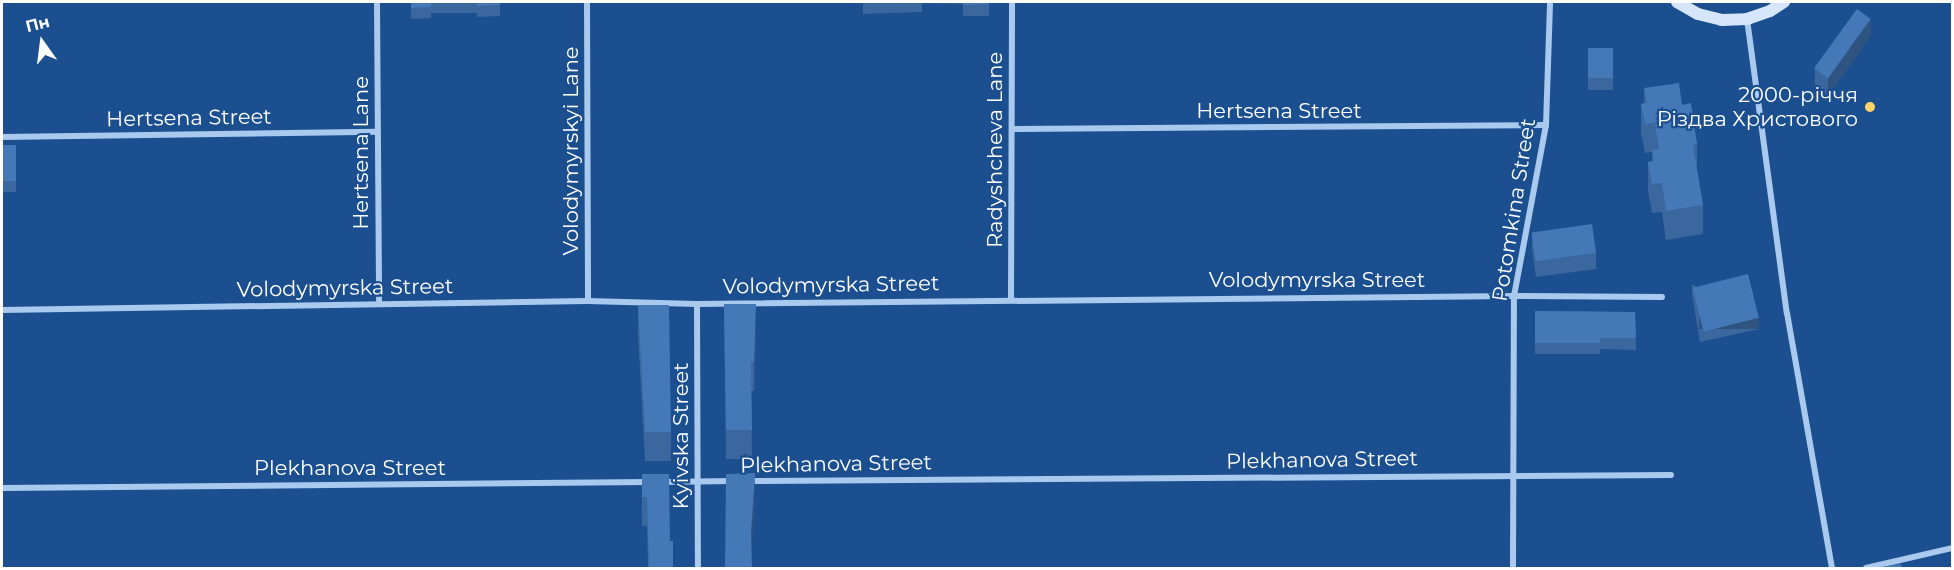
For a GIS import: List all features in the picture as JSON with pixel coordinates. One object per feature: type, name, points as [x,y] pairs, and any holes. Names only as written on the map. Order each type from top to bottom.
[{"type":"street","name":"Hertsena Lane","points":[[377,2],[378,304]]},
{"type":"street","name":"Volodymyrskyi Lane","points":[[587,2],[588,302]]},
{"type":"street","name":"Radyshcheva Lane","points":[[1011,299],[1012,2]]},
{"type":"street","name":"Potomkina Street","points":[[1513,568],[1514,296],[1546,125],[1550,2]]},
{"type":"street","points":[[1677,2],[1698,14],[1722,20],[1747,19],[1770,11],[1784,2]]},
{"type":"street","points":[[1747,19],[1787,313],[1832,568]]},
{"type":"street","name":"Hertsena Street","points":[[1012,129],[1546,125]]},
{"type":"street","name":"Hertsena Street","points":[[2,137],[377,132]]},
{"type":"street","name":"Volodymyrska Street","points":[[2,310],[588,302],[697,304],[1011,299],[1662,297]]},
{"type":"street","name":"Kyivska Street","points":[[697,304],[698,568]]},
{"type":"street","name":"Plekhanova Street","points":[[2,488],[1671,475]]},
{"type":"street","points":[[1866,568],[1953,548]]},
{"type":"building","points":[[411,2],[431,2],[431,7],[411,8]]},
{"type":"building","points":[[477,2],[500,2],[500,5],[477,6]]},
{"type":"building","points":[[963,2],[989,2],[989,4],[963,5]]},
{"type":"building","points":[[1857,9],[1871,19],[1828,78],[1814,68]]},
{"type":"building","points":[[1588,48],[1613,48],[1613,78],[1588,78]]},
{"type":"building","points":[[1679,83],[1682,105],[1691,103],[1697,144],[1693,145],[1703,205],[1666,211],[1662,183],[1652,184],[1648,162],[1654,161],[1652,150],[1659,149],[1655,123],[1645,124],[1641,104],[1647,103],[1644,88]]},
{"type":"building","points":[[2,145],[16,145],[16,181],[2,181]]},
{"type":"building","points":[[1592,224],[1596,253],[1536,261],[1532,232]]},
{"type":"building","points":[[1748,274],[1759,318],[1704,331],[1693,288]]},
{"type":"building","points":[[724,304],[756,304],[754,362],[751,362],[752,430],[726,430]]},
{"type":"building","points":[[638,305],[669,305],[671,432],[645,432]]},
{"type":"building","points":[[1535,311],[1635,312],[1636,338],[1600,338],[1600,343],[1535,343]]},
{"type":"building","points":[[755,473],[751,534],[752,568],[725,568],[726,474]]},
{"type":"building","points":[[642,474],[669,474],[670,541],[673,541],[673,568],[649,568],[647,497],[642,497]]},
{"type":"building","points":[[1901,564],[1902,568],[1881,568],[1881,567]]},
{"type":"place","name":"2000-річчя Різдва Христового","points":[[1870,107]]}]
